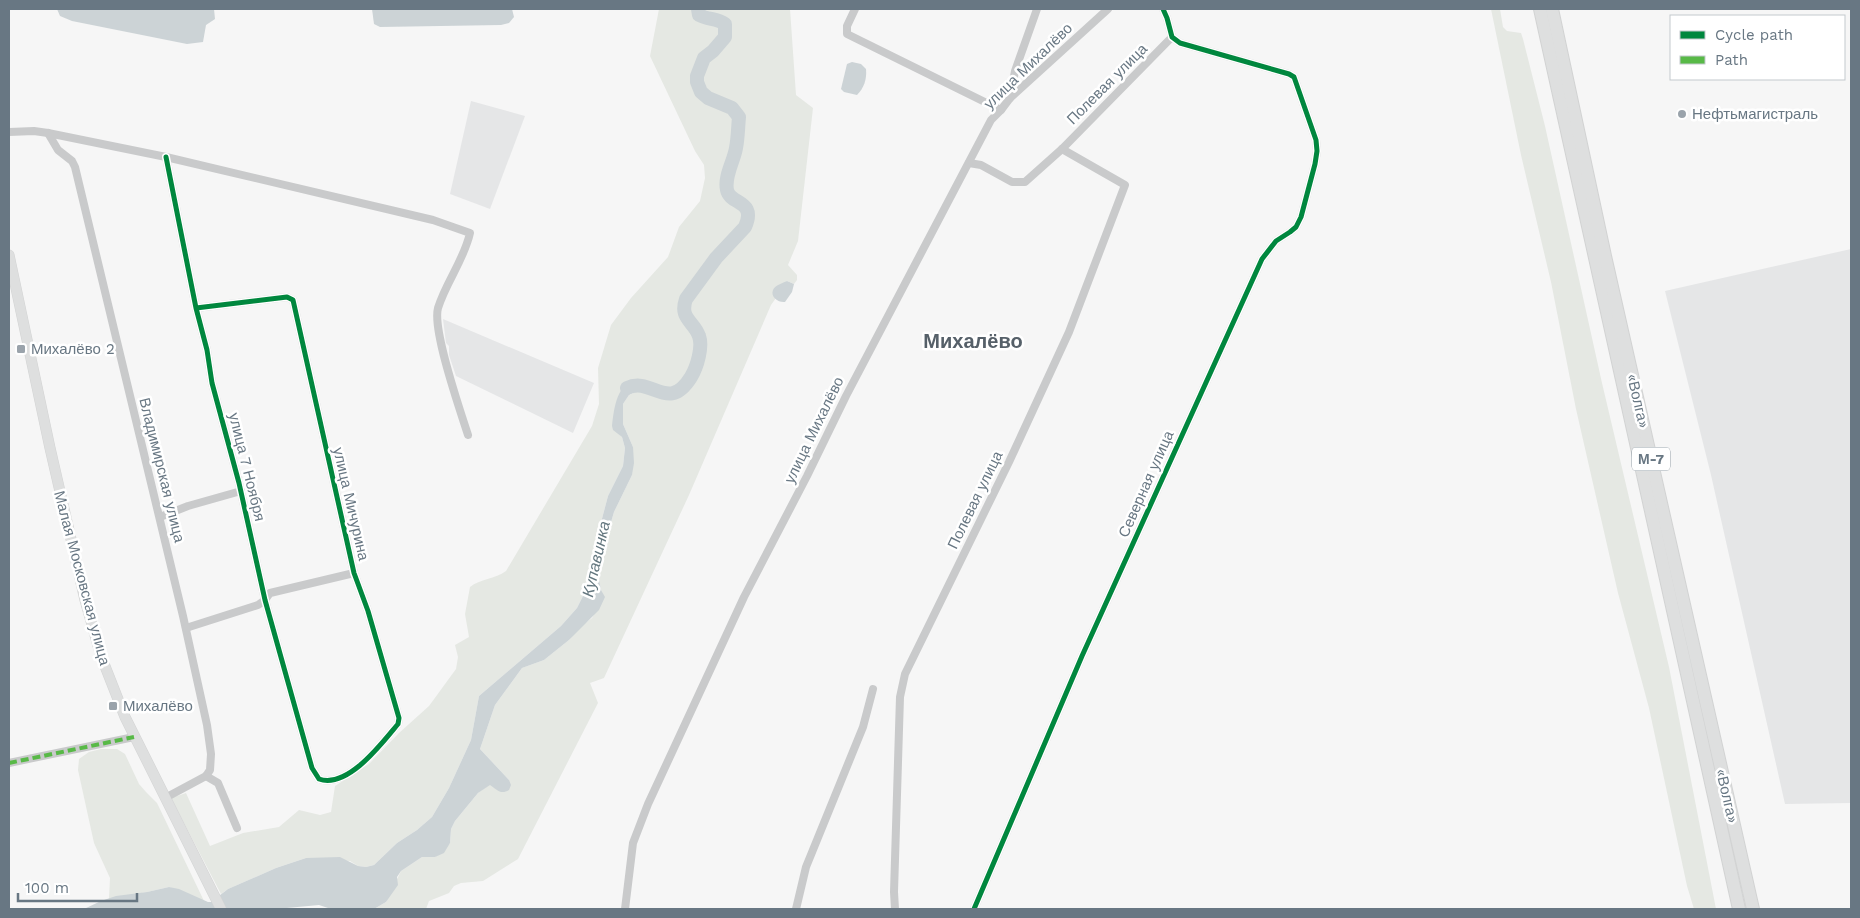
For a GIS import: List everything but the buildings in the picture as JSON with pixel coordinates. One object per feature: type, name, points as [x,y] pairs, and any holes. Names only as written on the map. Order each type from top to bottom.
[{"type":"highway","name":"«Волга»","points":[[1540,9],[1738,909]]},
{"type":"highway","name":"«Волга»","points":[[1552,9],[1605,256],[1753,909]]},
{"type":"main road","name":"Малая Московская улица","points":[[9,255],[85,600],[108,676],[134,737],[220,909]]},
{"type":"street","points":[[856,9],[847,26],[846,34],[1001,110]]},
{"type":"street","points":[[1010,98],[1015,71],[1036,9]]},
{"type":"street","name":"улица Михалёво","points":[[625,909],[633,843],[648,804],[744,597],[846,396],[991,120],[1010,98],[1108,9]]},
{"type":"street","points":[[1163,9],[1172,38]]},
{"type":"street","name":"Северная улица","points":[[974,909],[1082,656],[1262,259],[1276,241],[1296,227],[1317,151],[1316,140],[1294,77],[1180,43],[1172,38]]},
{"type":"street","name":"Полевая улица","points":[[969,163],[981,165],[1012,182],[1025,182],[1062,149],[1172,38]]},
{"type":"street","points":[[9,132],[34,131],[48,133],[166,156],[424,218],[470,233],[466,250],[439,306],[437,320],[451,378],[468,435]]},
{"type":"street","name":"Владимирская улица","points":[[48,133],[58,150],[72,161],[75,167],[186,628],[208,734],[211,762],[210,770],[206,776]]},
{"type":"street","name":"Полевая улица","points":[[895,909],[900,697],[905,674],[1009,462],[1070,332],[1125,185],[1062,149]]},
{"type":"street","name":"улица 7 Ноября","points":[[166,156],[196,308],[207,350],[212,383],[240,491],[265,600],[302,738],[312,768],[320,779]]},
{"type":"street","name":"улица Мичурина","points":[[196,308],[287,296],[293,300],[354,573],[368,611],[399,718],[398,724],[361,765],[346,775],[332,781],[320,779]]},
{"type":"street","points":[[160,517],[188,506],[240,491]]},
{"type":"street","points":[[186,628],[258,605],[270,593],[354,573]]},
{"type":"street","points":[[796,909],[806,867],[863,727],[873,689]]},
{"type":"street","points":[[9,763],[134,737]]},
{"type":"street","points":[[165,798],[206,776],[218,783],[237,828]]},
{"type":"shaded area","points":[[659,9],[790,9],[796,95],[813,108],[798,241],[788,265],[797,275],[797,280],[794,284],[787,281],[773,294],[776,298],[771,305],[689,495],[604,678],[590,683],[598,703],[518,859],[483,881],[461,883],[454,886],[449,893],[429,901],[426,909],[374,909],[386,902],[401,871],[422,857],[435,857],[450,843],[451,829],[455,821],[478,793],[490,784],[509,780],[480,749],[495,705],[522,668],[544,660],[569,640],[580,627],[592,618],[604,597],[599,579],[604,546],[614,512],[632,475],[633,447],[623,424],[623,404],[629,395],[642,389],[626,384],[617,432],[622,437],[625,448],[623,466],[608,496],[594,549],[588,586],[577,608],[561,626],[479,696],[471,740],[449,788],[432,817],[397,843],[374,865],[366,867],[358,866],[350,861],[306,858],[276,868],[228,889],[221,894],[171,798],[186,793],[210,846],[243,833],[279,827],[299,810],[320,815],[331,812],[335,786],[369,764],[429,706],[456,669],[458,657],[455,645],[469,637],[465,614],[470,587],[506,571],[592,426],[599,404],[598,368],[611,325],[631,298],[668,257],[679,227],[700,201],[705,178],[704,165],[695,151],[650,56]]},
{"type":"shaded area","points":[[1491,9],[1500,9],[1503,27],[1507,31],[1521,33],[1545,126],[1602,383],[1669,667],[1716,909],[1694,909],[1687,886],[1649,708],[1618,593],[1576,409],[1551,282],[1521,155]]},
{"type":"shaded area","points":[[471,101],[525,116],[490,209],[450,194]]},
{"type":"shaded area","points":[[1851,249],[1851,803],[1785,804],[1711,475],[1665,291]]},
{"type":"shaded area","points":[[443,319],[594,383],[573,433],[456,376],[449,355],[449,346],[446,343]]},
{"type":"shaded area","points":[[101,749],[117,749],[125,754],[139,784],[157,803],[204,901],[169,887],[109,899],[110,878],[94,843],[78,770],[79,759],[89,752]]},
{"type":"water","points":[[57,9],[214,9],[215,19],[206,25],[203,42],[187,44],[72,21],[60,16]]},
{"type":"water","points":[[372,9],[512,9],[514,17],[509,23],[501,25],[380,27],[374,24]]},
{"type":"water","points":[[852,62],[861,64],[866,69],[865,83],[857,95],[844,92],[841,89],[847,64]]},
{"type":"water","points":[[787,281],[794,284],[792,292],[785,302],[780,302],[774,297],[773,290],[777,285]]},
{"type":"water","points":[[639,379],[643,382],[644,386],[629,395],[623,404],[623,424],[633,447],[634,463],[632,475],[614,512],[604,546],[599,579],[601,590],[605,597],[599,610],[569,640],[544,660],[522,668],[495,705],[480,749],[509,780],[511,785],[509,790],[504,792],[490,785],[478,793],[455,821],[451,829],[450,843],[444,853],[435,857],[422,857],[401,871],[397,877],[398,885],[386,902],[374,909],[331,909],[319,905],[276,909],[84,909],[116,896],[169,887],[211,902],[228,889],[276,868],[306,858],[340,857],[358,866],[374,865],[397,843],[432,817],[449,788],[471,740],[479,696],[561,626],[577,608],[588,586],[594,549],[608,496],[623,466],[625,448],[622,437],[613,430],[614,411],[621,390],[632,381]]},
{"type":"waterway","name":"Купавинка","points":[[627,388],[644,386],[667,394],[675,393],[683,388],[691,377],[699,357],[700,341],[697,331],[684,311],[686,299],[716,258],[745,227],[748,218],[748,212],[745,207],[729,195],[726,185],[736,148],[739,117],[732,108],[708,98],[701,92],[697,82],[697,76],[704,58],[725,37],[725,24],[699,15],[698,9]]},
{"type":"marked path","points":[[9,763],[134,737]]},
{"type":"cycle path","points":[[974,909],[1082,656],[1262,259],[1276,241],[1296,227],[1301,217],[1315,164],[1316,140],[1294,77],[1180,43],[1172,37],[1163,9]]},
{"type":"cycle path","points":[[166,157],[196,308],[207,350],[212,383],[239,483],[265,600],[312,768],[319,779],[330,780],[341,777],[353,771],[374,752],[398,724],[399,718],[368,611],[354,573],[293,300],[287,297],[196,308]]},
{"type":"place","name":"Нефтьмагистраль","points":[[1682,114]]},
{"type":"place","name":"Михалёво 2","points":[[21,349]]},
{"type":"place","name":"Михалёво","points":[[113,706]]},
{"type":"district","name":"Михалёво","points":[[973,341]]}]
